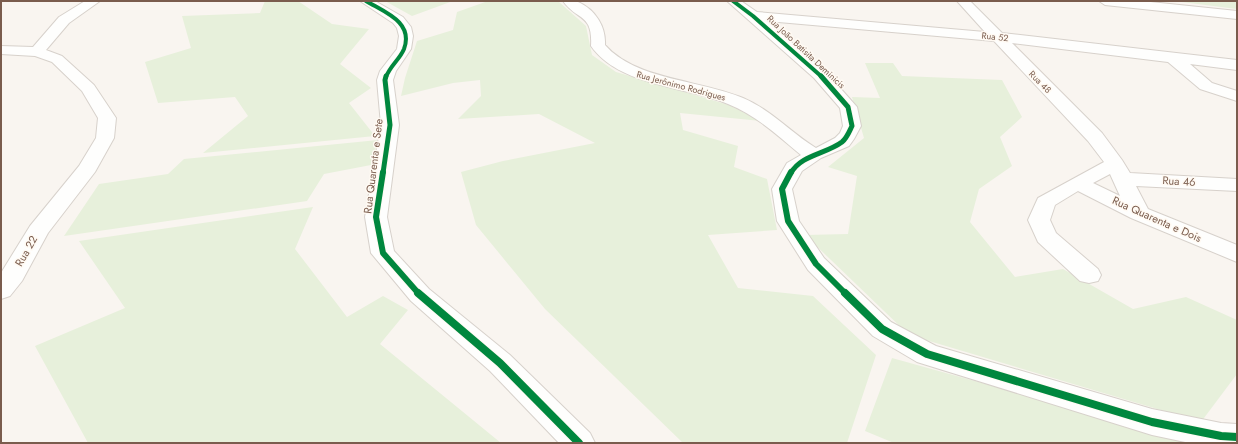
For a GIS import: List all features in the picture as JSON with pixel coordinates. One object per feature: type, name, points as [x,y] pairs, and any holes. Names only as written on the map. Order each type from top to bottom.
[{"type":"street","points":[[37,52],[64,20],[94,1]]},
{"type":"street","name":"Rua Quarenta e Sete","points":[[366,1],[398,20],[404,27],[406,36],[404,49],[388,71],[385,80],[390,125],[376,217],[383,253],[420,295],[500,364],[579,443]]},
{"type":"street","name":"Rua Jerônimo Rodrigues","points":[[569,1],[586,14],[597,26],[599,32],[598,46],[607,58],[619,66],[632,73],[696,88],[747,106],[769,119],[808,151],[815,154]]},
{"type":"street","name":"Rua João Batisita Deminicis","points":[[733,1],[753,16],[820,75],[848,107],[852,126],[848,135],[842,142],[815,154],[794,167],[782,189],[788,220],[816,264],[882,329],[927,354],[1152,422],[1221,436],[1237,437]]},
{"type":"street","name":"Rua 48","points":[[963,1],[996,37],[1095,137],[1118,172],[1139,213]]},
{"type":"street","points":[[1105,1],[1237,15]]},
{"type":"street","name":"Rua 52","points":[[753,16],[996,37],[1237,65]]},
{"type":"street","points":[[1,50],[37,52],[58,59],[88,88],[107,118],[105,138],[88,168],[38,231],[1,264]]},
{"type":"street","points":[[1172,57],[1206,86],[1237,96]]},
{"type":"street","points":[[1089,275],[1046,237],[1039,220],[1045,202],[1077,183],[1118,172]]},
{"type":"street","name":"Rua 46","points":[[1118,172],[1237,185]]},
{"type":"street","name":"Rua Quarenta e Dois","points":[[1077,183],[1139,213],[1237,254]]},
{"type":"street","name":"Rua 22","points":[[1,290],[13,275],[38,231]]},
{"type":"green space","points":[[265,1],[298,1],[332,24],[369,29],[340,64],[371,88],[349,103],[375,136],[203,153],[248,116],[235,97],[158,103],[145,62],[191,48],[182,16],[260,13]]},
{"type":"green space","points":[[385,1],[453,1],[412,16]]},
{"type":"green space","points":[[488,1],[558,1],[586,26],[592,55],[616,72],[729,105],[761,121],[680,113],[683,130],[738,146],[734,167],[767,179],[777,230],[708,235],[738,288],[813,296],[876,355],[847,443],[683,443],[545,309],[476,225],[461,172],[503,161],[595,143],[539,114],[458,119],[481,96],[480,80],[453,83],[401,96],[417,41],[453,30],[457,12]]},
{"type":"green space","points":[[1174,1],[1237,1],[1237,9]]},
{"type":"green space","points":[[865,63],[893,63],[902,76],[1002,80],[1022,117],[1000,137],[1012,166],[979,189],[970,222],[1015,277],[1063,269],[1133,309],[1186,297],[1237,320],[1237,374],[1201,422],[909,335],[805,235],[848,234],[857,176],[828,167],[864,138],[852,97],[880,98]]},
{"type":"green space","points":[[378,140],[371,165],[324,174],[307,201],[64,236],[99,184],[168,174],[184,159]]},
{"type":"green space","points":[[313,207],[295,249],[347,317],[383,296],[408,310],[380,344],[501,443],[88,443],[35,346],[125,308],[79,241]]},
{"type":"green space","points":[[892,358],[1199,443],[894,443],[865,431]]},
{"type":"cycle path","points":[[366,1],[398,20],[404,27],[406,36],[404,49],[388,71],[385,80],[390,125],[376,217],[383,253],[420,295],[500,363],[579,443]]},
{"type":"cycle path","points":[[733,1],[753,16],[820,75],[848,107],[852,126],[848,135],[842,142],[815,154],[794,167],[782,189],[788,221],[816,264],[882,329],[927,354],[1152,422],[1221,436],[1237,437]]}]
